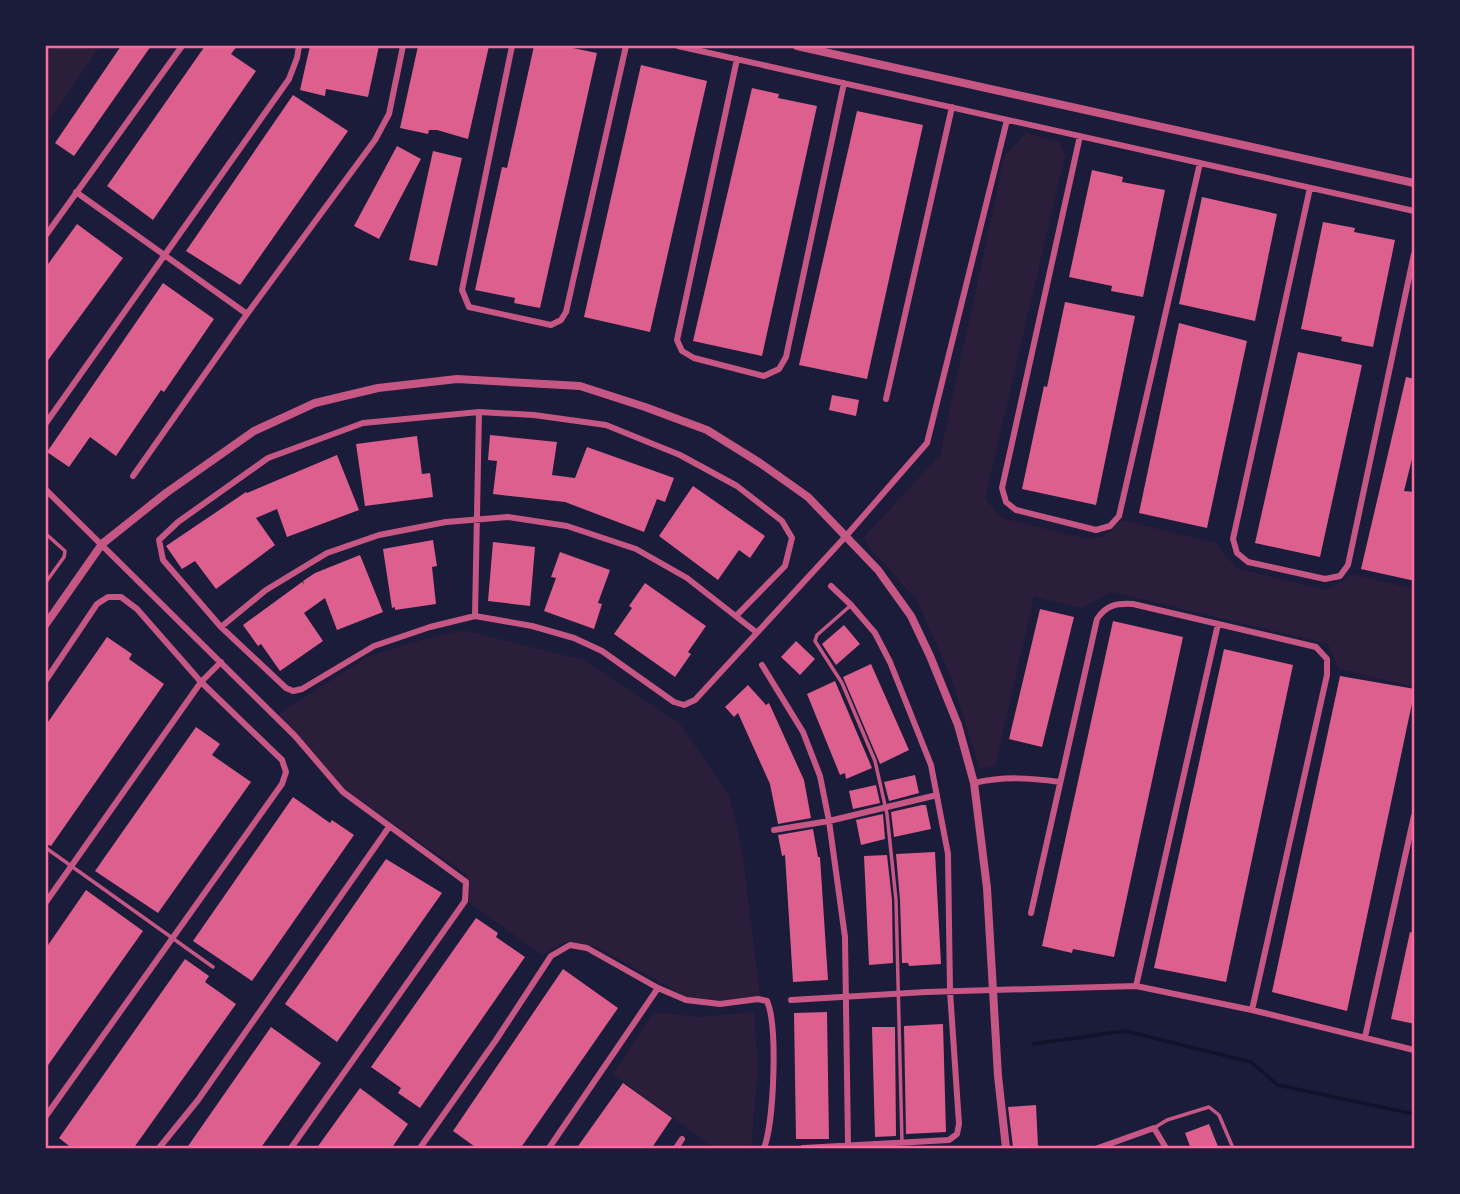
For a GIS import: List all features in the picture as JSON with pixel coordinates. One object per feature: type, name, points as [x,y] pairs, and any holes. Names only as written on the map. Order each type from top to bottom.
[{"type":"street","points":[[46,235],[182,46]]},
{"type":"street","points":[[46,423],[289,79],[298,58],[299,46]]},
{"type":"street","points":[[133,476],[384,126],[403,46]]},
{"type":"street","points":[[512,46],[462,290],[469,307],[551,325],[561,320],[566,312],[626,46]]},
{"type":"street","points":[[678,46],[1415,211]]},
{"type":"street","points":[[797,46],[1415,183]]},
{"type":"street","points":[[737,59],[677,341],[682,351],[694,358],[764,376],[779,369],[786,357],[844,83]]},
{"type":"street","points":[[886,399],[952,107]]},
{"type":"street","points":[[736,616],[785,566],[792,538],[782,521],[737,486],[680,455],[606,425],[534,415],[479,412],[363,423],[268,458],[178,522],[159,540],[163,560],[221,627],[286,688],[293,691],[302,689],[374,646],[430,627],[475,616],[532,626],[574,638],[602,651],[674,702],[684,705],[695,700],[846,536],[927,443],[1007,120]]},
{"type":"street","points":[[1080,136],[1002,488],[1006,502],[1016,510],[1096,530],[1111,526],[1119,516],[1200,163]]},
{"type":"street","points":[[1310,188],[1233,539],[1237,553],[1248,562],[1325,579],[1340,576],[1348,565],[1415,254]]},
{"type":"street","points":[[76,192],[247,314]]},
{"type":"street","points":[[46,624],[102,544],[166,493],[254,431],[315,403],[378,388],[457,379],[580,386],[707,430],[808,497],[878,570],[911,616],[930,656],[958,725],[974,783],[987,888],[992,990],[1006,1149]]},
{"type":"street","points":[[475,616],[479,412]]},
{"type":"street","points":[[46,490],[295,736],[343,792],[466,882],[465,901],[290,1149]]},
{"type":"street","points":[[221,627],[266,590],[327,553],[379,535],[446,522],[508,517],[566,526],[636,549],[687,578],[755,632]]},
{"type":"street","points":[[803,1149],[848,1144],[948,1140],[957,1134],[959,1124],[950,991],[948,854],[931,765],[890,662],[875,633],[831,586]]},
{"type":"street","points":[[46,680],[97,604],[108,597],[121,597],[137,609],[201,682],[282,760],[286,772],[282,784],[46,1116]]},
{"type":"street","points":[[1031,913],[1097,619],[1103,610],[1121,603],[1133,604],[1316,647],[1323,653],[1328,666],[1252,1010]]},
{"type":"street","points":[[1136,986],[1218,624]]},
{"type":"street","points":[[46,902],[201,682],[221,662]]},
{"type":"street","points":[[762,665],[803,732],[820,776],[829,821],[845,937],[848,1144]]},
{"type":"street","points":[[974,783],[997,778],[1023,777],[1060,782]]},
{"type":"street","points":[[774,830],[829,821],[937,795]]},
{"type":"street","points":[[1365,1037],[1415,816]]},
{"type":"street","points":[[159,1149],[198,1100],[389,827]]},
{"type":"street","points":[[419,1149],[551,956],[570,945],[587,948],[658,988],[686,1000],[720,1004],[758,999],[767,1001],[772,1011],[774,1074],[764,1149]]},
{"type":"street","points":[[792,1000],[899,993],[1136,986],[1252,1010],[1415,1049]]},
{"type":"street","points":[[549,1149],[658,988]]},
{"type":"street","points":[[1099,1148],[1154,1128],[1165,1146]]},
{"type":"street","points":[[676,1149],[682,1139]]},
{"type":"lane","points":[[46,534],[65,551],[64,557],[46,582]]},
{"type":"lane","points":[[851,605],[817,635],[815,641],[842,683],[875,761],[886,808],[896,900],[902,1142]]},
{"type":"lane","points":[[46,848],[213,967]]},
{"type":"lane","points":[[1154,1128],[1167,1120],[1209,1107],[1219,1115],[1233,1149]]},
{"type":"shaded area","points":[[46,46],[100,46],[46,126]]},
{"type":"shaded area","points":[[1026,133],[1060,142],[1065,155],[985,499],[1002,518],[1088,539],[1104,536],[1122,520],[1216,543],[1236,568],[1326,590],[1353,574],[1414,589],[1414,687],[1339,669],[1328,644],[1112,592],[1082,608],[1034,597],[995,766],[980,769],[950,675],[916,599],[870,548],[864,537],[940,455],[1005,155]]},
{"type":"shaded area","points":[[463,630],[584,660],[680,724],[729,795],[743,855],[760,996],[721,1001],[688,998],[597,947],[565,942],[542,955],[467,901],[467,875],[338,785],[278,714],[369,656]]},
{"type":"shaded area","points":[[661,1012],[697,1017],[754,1012],[758,1068],[751,1148],[713,1148],[613,1074],[652,1015]]},
{"type":"building","points":[[121,46],[151,46],[74,156],[55,143]]},
{"type":"building","points":[[205,46],[237,46],[231,54],[256,71],[153,220],[107,186]]},
{"type":"building","points":[[310,46],[379,46],[368,97],[326,89],[325,96],[300,90]]},
{"type":"building","points":[[418,46],[489,46],[468,139],[437,130],[429,130],[428,134],[400,128]]},
{"type":"building","points":[[534,46],[563,46],[597,53],[540,308],[514,303],[515,298],[475,290],[502,167],[507,168]]},
{"type":"building","points":[[641,65],[707,81],[650,332],[584,317]]},
{"type":"building","points":[[752,88],[779,94],[778,98],[817,106],[762,356],[693,341]]},
{"type":"building","points":[[293,95],[348,131],[240,285],[186,251]]},
{"type":"building","points":[[857,111],[923,125],[867,379],[799,365]]},
{"type":"building","points":[[397,146],[421,159],[379,239],[354,226]]},
{"type":"building","points":[[433,151],[462,158],[437,266],[409,260]]},
{"type":"building","points":[[1092,170],[1123,177],[1122,182],[1165,190],[1143,297],[1111,291],[1112,286],[1069,277]]},
{"type":"building","points":[[1202,197],[1277,214],[1255,321],[1179,304]]},
{"type":"building","points":[[1323,222],[1355,228],[1354,232],[1395,240],[1373,347],[1341,341],[1342,337],[1301,329]]},
{"type":"building","points":[[77,224],[123,258],[46,363],[46,267]]},
{"type":"building","points":[[163,283],[214,319],[116,456],[90,437],[69,467],[47,452]]},
{"type":"building","points":[[1065,302],[1135,316],[1096,505],[1022,489]]},
{"type":"building","points":[[1179,323],[1247,341],[1207,528],[1139,513]]},
{"type":"building","points":[[1298,352],[1362,365],[1320,557],[1255,543]]},
{"type":"building","points":[[1406,377],[1415,379],[1415,447],[1404,491],[1415,492],[1415,581],[1361,569]]},
{"type":"building","points":[[832,395],[859,400],[856,416],[829,410]]},
{"type":"building","points":[[490,435],[557,442],[552,475],[575,478],[587,447],[674,478],[665,502],[657,499],[644,532],[565,502],[493,494],[497,461],[488,460]]},
{"type":"building","points":[[417,436],[422,474],[430,473],[433,497],[365,506],[356,444]]},
{"type":"building","points":[[337,455],[359,510],[287,537],[277,509],[256,518],[275,545],[216,589],[195,561],[182,569],[166,546],[246,492]]},
{"type":"building","points":[[693,486],[765,536],[750,558],[739,550],[718,580],[659,536]]},
{"type":"building","points":[[433,540],[437,566],[432,567],[436,604],[395,610],[395,607],[392,608],[383,549]]},
{"type":"building","points":[[493,542],[535,547],[530,606],[488,601]]},
{"type":"building","points":[[560,552],[610,570],[598,603],[602,604],[594,629],[544,611],[556,578],[551,577]]},
{"type":"building","points":[[360,555],[383,612],[337,630],[325,598],[304,613],[323,641],[280,671],[261,644],[258,646],[243,625],[302,582],[304,584],[303,581],[315,573]]},
{"type":"building","points":[[645,583],[706,626],[675,677],[614,634]]},
{"type":"building","points":[[1040,609],[1074,617],[1042,747],[1009,739]]},
{"type":"building","points":[[1113,621],[1183,637],[1114,957],[1073,949],[1072,953],[1042,946]]},
{"type":"building","points":[[844,625],[860,644],[836,665],[822,644]]},
{"type":"building","points":[[107,637],[132,654],[129,659],[164,684],[51,846],[46,844],[46,725]]},
{"type":"building","points":[[796,641],[815,659],[800,675],[781,657]]},
{"type":"building","points":[[1224,649],[1293,665],[1226,982],[1154,968]]},
{"type":"building","points":[[871,664],[909,750],[880,764],[843,677]]},
{"type":"building","points":[[1340,676],[1415,689],[1347,1011],[1272,992]]},
{"type":"building","points":[[835,681],[872,768],[846,779],[845,773],[840,775],[807,694]]},
{"type":"building","points":[[748,685],[766,705],[769,703],[804,780],[811,818],[778,824],[770,784],[738,713],[734,717],[725,707]]},
{"type":"building","points":[[196,727],[220,744],[212,755],[251,782],[158,913],[95,871]]},
{"type":"building","points":[[915,775],[919,793],[889,801],[884,782]]},
{"type":"building","points":[[876,785],[880,803],[853,809],[849,791]]},
{"type":"building","points":[[293,797],[330,823],[332,820],[354,835],[252,981],[193,941]]},
{"type":"building","points":[[926,805],[931,829],[894,837],[891,812]]},
{"type":"building","points":[[883,814],[885,839],[861,845],[856,820]]},
{"type":"building","points":[[813,829],[820,857],[828,980],[793,982],[785,855],[782,856],[778,835]]},
{"type":"building","points":[[935,852],[941,964],[909,966],[908,963],[902,963],[896,854]]},
{"type":"building","points":[[887,855],[892,900],[893,963],[869,965],[864,856]]},
{"type":"building","points":[[386,859],[442,893],[337,1042],[285,1004]]},
{"type":"building","points":[[86,890],[143,931],[46,1068],[46,948]]},
{"type":"building","points":[[476,918],[498,933],[496,937],[525,957],[420,1108],[398,1093],[401,1088],[371,1067]]},
{"type":"building","points":[[1410,932],[1415,933],[1415,1024],[1391,1019]]},
{"type":"building","points":[[185,959],[209,976],[205,982],[236,1004],[133,1149],[73,1149],[59,1138]]},
{"type":"building","points":[[563,969],[618,1008],[520,1149],[478,1149],[453,1131]]},
{"type":"building","points":[[827,1012],[829,1139],[796,1139],[794,1013]]},
{"type":"building","points":[[943,1024],[946,1132],[906,1134],[904,1026]]},
{"type":"building","points":[[271,1027],[321,1063],[260,1149],[186,1149]]},
{"type":"building","points":[[872,1027],[895,1027],[896,1136],[875,1137]]},
{"type":"building","points":[[623,1083],[672,1118],[651,1149],[576,1149]]},
{"type":"building","points":[[360,1088],[408,1124],[391,1149],[316,1149]]},
{"type":"building","points":[[1036,1105],[1038,1146],[1013,1147],[1008,1107]]},
{"type":"building","points":[[1209,1124],[1219,1149],[1191,1149],[1185,1133]]},
{"type":"waterway","points":[[1034,1044],[1125,1031],[1251,1062],[1278,1085],[1414,1114]]}]
